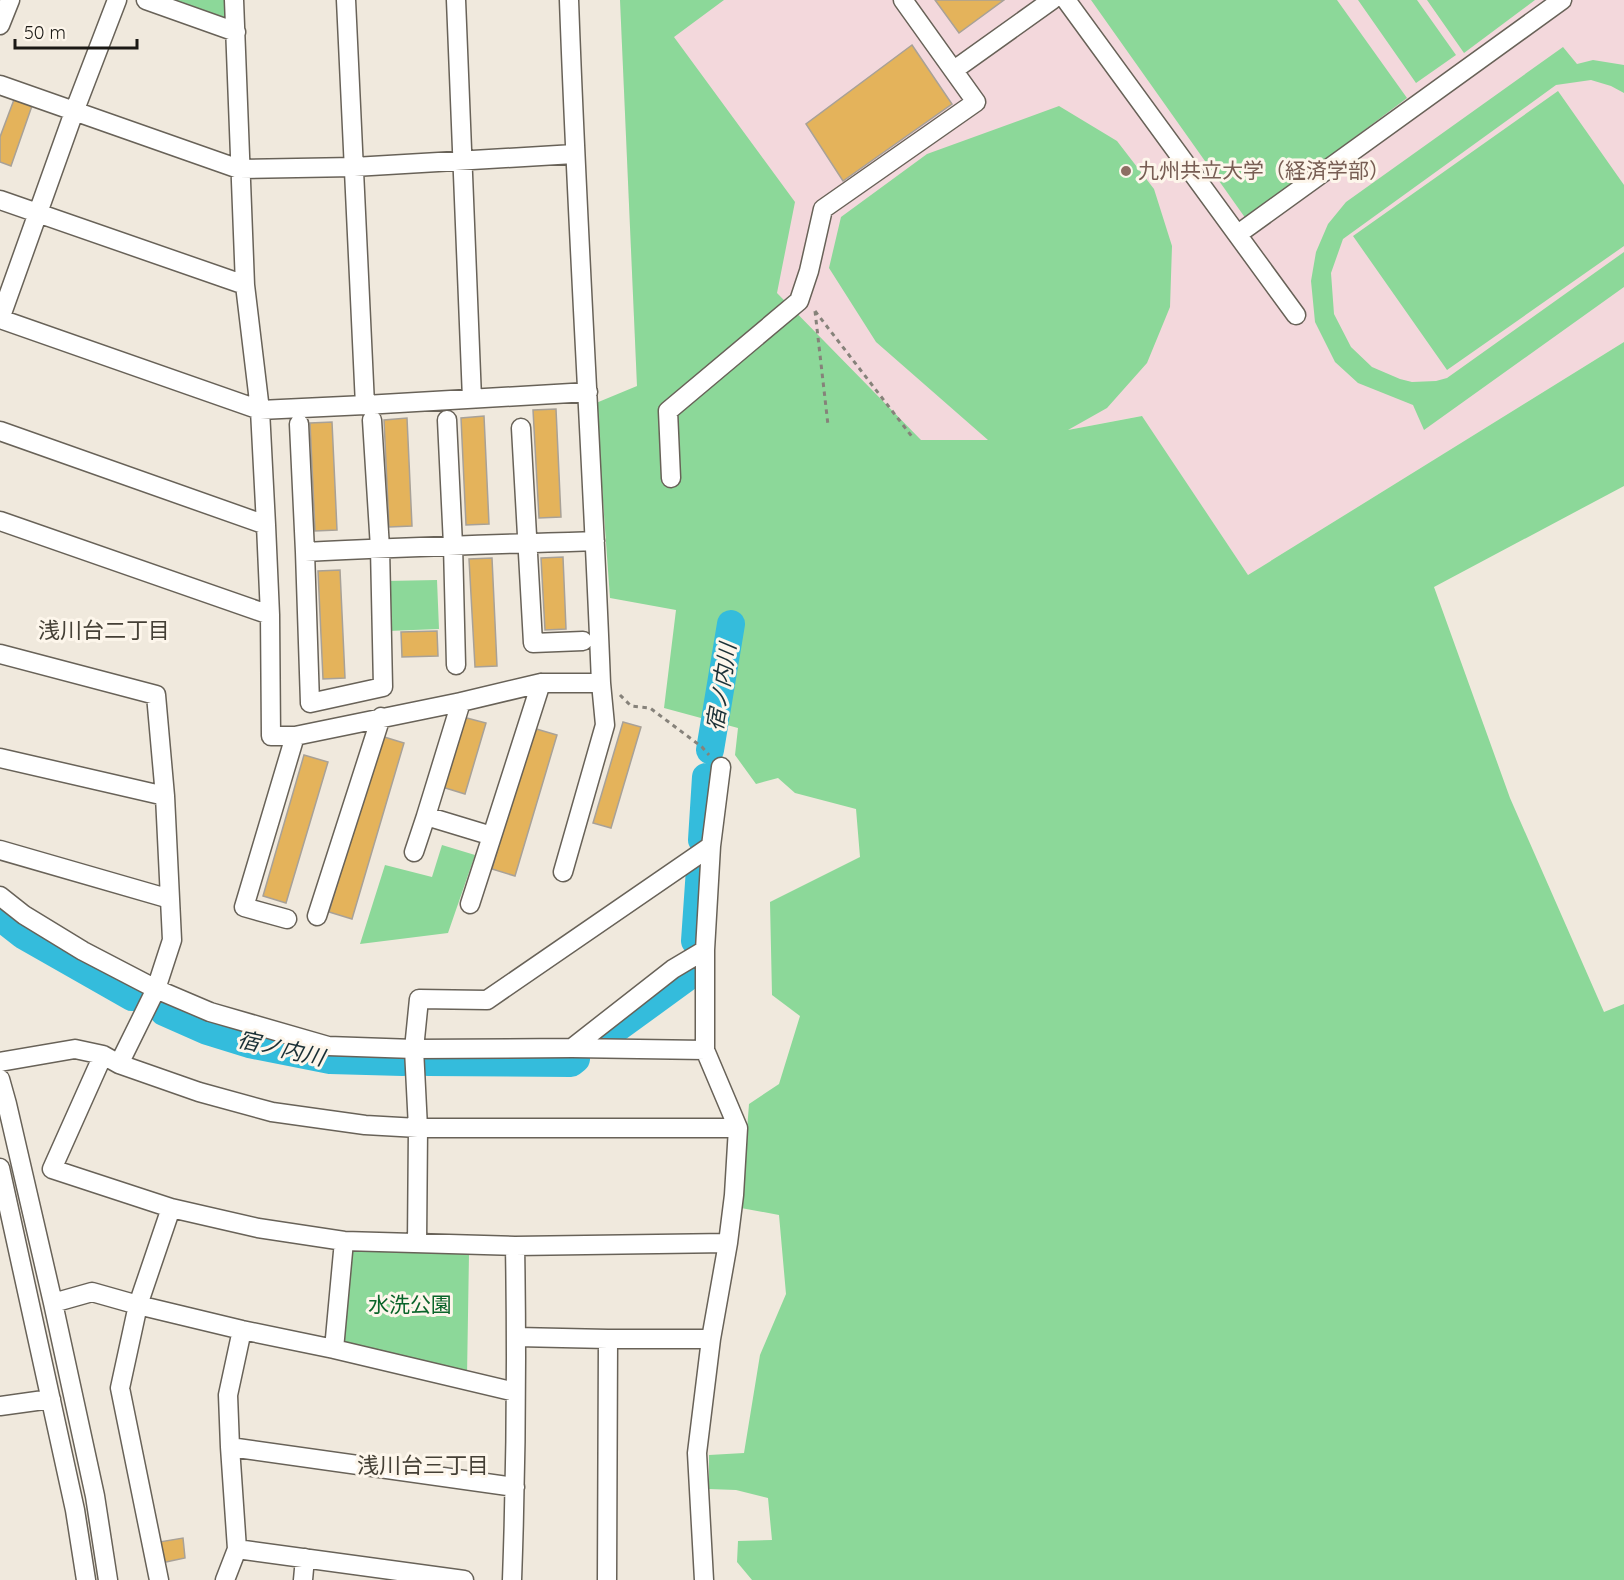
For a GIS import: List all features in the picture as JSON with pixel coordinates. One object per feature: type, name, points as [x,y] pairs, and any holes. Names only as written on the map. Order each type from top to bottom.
[{"type":"street","points":[[0,25],[10,0]]},
{"type":"street","points":[[117,0],[74,111],[0,319],[260,410],[369,413],[472,399],[588,392]]},
{"type":"street","points":[[146,0],[236,32]]},
{"type":"street","points":[[234,0],[245,285],[260,410],[266,525],[270,615],[271,736],[295,736],[541,683],[601,683]]},
{"type":"street","points":[[299,424],[306,552],[310,703],[384,687],[380,548],[369,413],[346,0]]},
{"type":"street","points":[[456,0],[472,399]]},
{"type":"street","points":[[563,872],[605,725],[574,154],[569,0]]},
{"type":"street","points":[[671,478],[668,411],[799,301],[809,271],[823,209],[976,102],[903,0]]},
{"type":"street","points":[[954,70],[1052,0]]},
{"type":"street","points":[[1066,0],[1296,315]]},
{"type":"street","points":[[1238,234],[1562,0]]},
{"type":"street","points":[[0,85],[239,169],[354,167],[574,154]]},
{"type":"street","points":[[0,200],[245,285]]},
{"type":"street","points":[[447,420],[456,665]]},
{"type":"street","points":[[521,428],[533,644],[582,641]]},
{"type":"street","points":[[0,431],[266,525]]},
{"type":"street","points":[[0,521],[270,615]]},
{"type":"street","points":[[306,552],[595,541]]},
{"type":"street","points":[[0,654],[156,695],[165,796],[172,940],[156,989],[119,1064]]},
{"type":"street","points":[[470,904],[541,683]]},
{"type":"street","points":[[414,852],[461,702]]},
{"type":"street","points":[[317,916],[381,717]]},
{"type":"street","points":[[287,919],[244,907],[295,736]]},
{"type":"street","points":[[0,758],[165,796]]},
{"type":"street","points":[[704,1580],[697,1453],[711,1339],[728,1243],[734,1195],[738,1128],[705,1050],[705,950],[711,846],[721,767]]},
{"type":"street","points":[[426,816],[492,836]]},
{"type":"street","points":[[417,1244],[418,1128],[414,1049],[419,999],[487,1000],[711,846]]},
{"type":"street","points":[[0,850],[170,899]]},
{"type":"street","points":[[0,896],[24,915],[83,951],[156,989],[210,1012],[328,1046],[414,1049],[705,1050]]},
{"type":"street","points":[[572,1048],[673,969],[705,950]]},
{"type":"street","points":[[0,1062],[75,1049],[102,1055],[119,1064],[199,1092],[272,1112],[364,1125],[418,1128],[738,1128]]},
{"type":"street","points":[[102,1055],[52,1169],[171,1208],[258,1228],[344,1241],[515,1246],[728,1243]]},
{"type":"street","points":[[0,1080],[53,1303],[95,1496],[108,1580]]},
{"type":"street","points":[[0,1168],[75,1510],[86,1580]]},
{"type":"street","points":[[159,1580],[120,1388],[138,1305],[171,1208]]},
{"type":"street","points":[[334,1349],[344,1241]]},
{"type":"street","points":[[512,1580],[517,1337],[515,1246]]},
{"type":"street","points":[[53,1303],[92,1292],[242,1330],[334,1349],[515,1392]]},
{"type":"street","points":[[225,1580],[237,1549],[228,1395],[242,1330]]},
{"type":"street","points":[[517,1337],[711,1339]]},
{"type":"street","points":[[607,1580],[608,1339]]},
{"type":"street","points":[[0,1406],[51,1399]]},
{"type":"street","points":[[230,1447],[515,1487]]},
{"type":"street","points":[[237,1549],[464,1580]]},
{"type":"street","points":[[303,1580],[305,1558]]},
{"type":"path","points":[[813,301],[828,425]]},
{"type":"path","points":[[815,311],[913,438]]},
{"type":"path","points":[[601,683],[611,687],[631,706],[650,708],[702,747]]},
{"type":"shaded area","name":"九州共立大学（経済学部）","points":[[620,0],[1624,0],[1624,342],[1248,575],[1141,416],[1011,441],[909,454],[637,386]]},
{"type":"green space","points":[[166,0],[230,0],[226,19],[221,20]]},
{"type":"green space","points":[[620,0],[724,0],[674,37],[795,202],[777,293],[921,440],[988,440],[876,342],[829,268],[841,217],[927,154],[1059,106],[1117,141],[1154,189],[1172,246],[1170,307],[1147,363],[1107,408],[1068,430],[1142,416],[1248,575],[1624,342],[1624,486],[1434,587],[1510,798],[1604,1012],[1624,1004],[1624,1580],[752,1580],[737,1562],[738,1541],[772,1540],[768,1498],[736,1490],[709,1489],[709,1455],[744,1453],[760,1355],[786,1294],[779,1215],[741,1208],[749,1104],[779,1084],[800,1016],[772,995],[770,902],[860,857],[856,809],[795,793],[778,778],[756,784],[735,755],[738,728],[664,708],[676,610],[610,598],[596,403],[637,386]]},
{"type":"green space","points":[[1091,0],[1337,0],[1407,98],[1246,219]]},
{"type":"green space","points":[[1358,0],[1417,0],[1456,55],[1416,83]]},
{"type":"green space","points":[[1427,0],[1535,0],[1464,53]]},
{"type":"green space","points":[[1563,47],[1577,64],[1593,60],[1624,65],[1624,93],[1591,80],[1556,85],[1343,239],[1331,273],[1334,314],[1351,347],[1372,367],[1412,382],[1447,378],[1624,252],[1624,287],[1424,430],[1413,405],[1358,383],[1335,362],[1315,322],[1311,281],[1316,252],[1328,224],[1346,202]]},
{"type":"green space","points":[[1558,91],[1624,185],[1624,246],[1447,370],[1353,236]]},
{"type":"green space","points":[[437,580],[439,629],[388,631],[386,581]]},
{"type":"green space","points":[[442,845],[475,855],[448,933],[360,944],[385,865],[432,877]]},
{"type":"green space","name":"水洗公園","points":[[350,1247],[469,1254],[467,1376],[338,1345]]},
{"type":"building","points":[[935,0],[1004,0],[959,33]]},
{"type":"building","points":[[912,45],[952,104],[843,181],[806,124]]},
{"type":"building","points":[[15,97],[33,103],[11,166],[0,162],[0,137]]},
{"type":"building","points":[[556,409],[561,517],[539,518],[533,410]]},
{"type":"building","points":[[484,416],[489,524],[466,525],[461,418]]},
{"type":"building","points":[[407,418],[412,526],[389,527],[384,420]]},
{"type":"building","points":[[332,422],[337,530],[315,531],[310,423]]},
{"type":"building","points":[[563,557],[566,629],[545,630],[541,558]]},
{"type":"building","points":[[492,558],[497,666],[475,667],[469,559]]},
{"type":"building","points":[[340,570],[345,678],[323,679],[318,571]]},
{"type":"building","points":[[437,631],[438,656],[402,657],[401,632]]},
{"type":"building","points":[[463,717],[486,723],[465,794],[442,787]]},
{"type":"building","points":[[623,722],[641,727],[611,828],[593,823]]},
{"type":"building","points":[[533,728],[557,735],[515,876],[492,869]]},
{"type":"building","points":[[381,736],[404,743],[352,919],[329,912]]},
{"type":"building","points":[[304,755],[328,762],[286,903],[263,896]]},
{"type":"building","points":[[183,1538],[185,1558],[161,1563],[159,1542]]},
{"type":"waterway","name":"宿ノ内川","points":[[710,750],[731,624]]},
{"type":"waterway","name":"宿ノ内川","points":[[702,840],[706,777]]},
{"type":"waterway","name":"宿ノ内川","points":[[695,941],[700,869]]},
{"type":"waterway","name":"宿ノ内川","points":[[0,917],[23,935],[132,997]]},
{"type":"waterway","name":"宿ノ内川","points":[[605,1037],[693,973]]},
{"type":"waterway","name":"宿ノ内川","points":[[164,1012],[207,1031],[249,1044],[330,1060],[403,1062]]},
{"type":"waterway","name":"宿ノ内川","points":[[428,1062],[571,1063],[576,1059]]},
{"type":"place","name":"九州共立大学（経済学部）","points":[[1126,171]]},
{"type":"district","name":"浅川台二丁目","points":[[104,630]]},
{"type":"district","name":"浅川台三丁目","points":[[423,1465]]}]
